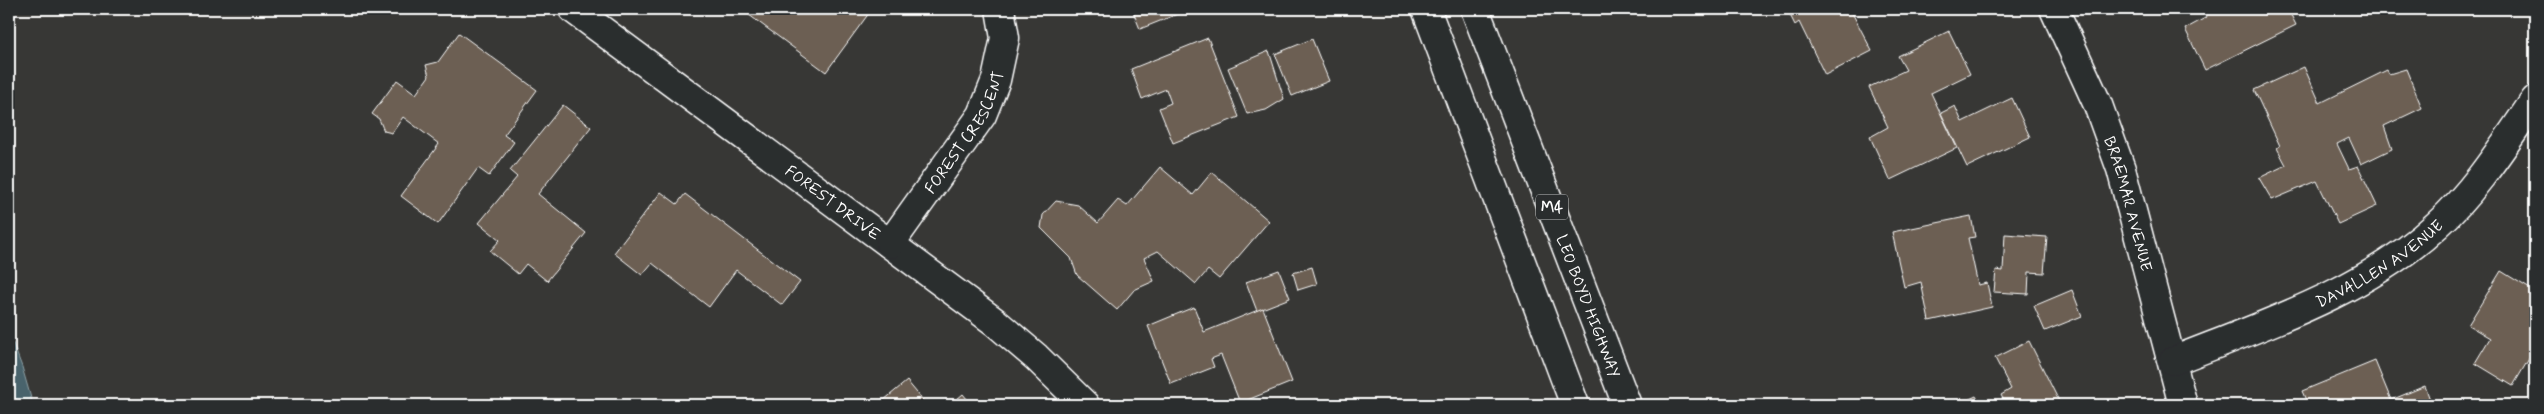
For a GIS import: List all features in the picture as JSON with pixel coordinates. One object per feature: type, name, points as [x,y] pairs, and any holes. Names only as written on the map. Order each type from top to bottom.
[{"type":"main road","name":"FOREST DRIVE","points":[[573,9],[995,322],[1036,357],[1085,405]]},
{"type":"main road","name":"FOREST CRESCENT","points":[[890,244],[982,115],[996,80],[1005,38],[1000,9]]},
{"type":"main road","points":[[1426,9],[1575,405]]},
{"type":"main road","name":"LEO BOYD HIGHWAY","points":[[1475,9],[1627,405]]},
{"type":"main road","name":"BRAEMAR AVENUE","points":[[2054,9],[2098,105],[2121,169],[2173,361],[2183,405]]},
{"type":"main road","name":"DAVALLEN AVENUE","points":[[2173,361],[2257,328],[2356,283],[2398,258],[2438,225],[2477,181],[2535,100]]},
{"type":"water","points":[[9,333],[22,367],[33,405],[9,405]]},
{"type":"building","points":[[741,9],[872,9],[826,72]]},
{"type":"building","points":[[1132,9],[1190,9],[1140,29]]},
{"type":"building","points":[[1787,9],[1850,9],[1872,51],[1825,75],[1799,22],[1795,25]]},
{"type":"building","points":[[2203,9],[2288,9],[2296,25],[2205,70],[2185,29],[2207,17]]},
{"type":"building","points":[[1949,31],[1970,74],[1931,93],[1957,148],[1890,180],[1870,137],[1888,127],[1869,87],[1906,70],[1898,56]]},
{"type":"building","points":[[459,33],[537,90],[504,135],[514,142],[489,176],[478,168],[438,224],[401,196],[439,144],[403,117],[392,133],[384,131],[379,119],[372,114],[397,80],[416,94],[429,76],[426,65],[438,62]]},
{"type":"building","points":[[1208,38],[1239,117],[1173,143],[1159,108],[1171,103],[1166,89],[1142,99],[1131,69]]},
{"type":"building","points":[[1312,39],[1329,81],[1292,96],[1275,54]]},
{"type":"building","points":[[1269,51],[1284,99],[1266,110],[1247,114],[1228,68]]},
{"type":"building","points":[[2304,67],[2320,103],[2387,70],[2389,74],[2406,69],[2422,108],[2384,126],[2392,149],[2361,164],[2349,138],[2337,144],[2349,169],[2358,166],[2377,206],[2338,224],[2317,181],[2272,200],[2259,178],[2286,165],[2277,148],[2280,146],[2254,90]]},
{"type":"building","points":[[2012,98],[2030,137],[1967,167],[1941,113],[1955,106],[1962,122]]},
{"type":"building","points":[[563,105],[591,127],[538,194],[586,233],[547,281],[526,264],[518,274],[490,251],[500,240],[479,223],[517,177],[510,171]]},
{"type":"building","points":[[1160,167],[1193,195],[1212,172],[1269,221],[1219,279],[1208,270],[1196,284],[1158,251],[1144,258],[1154,281],[1134,290],[1117,310],[1077,275],[1071,258],[1041,228],[1043,215],[1056,201],[1078,205],[1098,223],[1118,200],[1127,206]]},
{"type":"building","points":[[661,192],[677,204],[685,194],[800,282],[782,305],[736,270],[709,307],[652,263],[642,275],[614,253]]},
{"type":"building","points":[[1971,216],[1975,237],[1968,238],[1978,285],[1987,283],[1992,307],[1929,321],[1921,282],[1904,287],[1892,232]]},
{"type":"building","points":[[2005,234],[2047,237],[2044,273],[2029,272],[2028,294],[1994,292],[1996,270],[2003,271]]},
{"type":"building","points":[[1312,267],[1317,284],[1298,290],[1293,273]]},
{"type":"building","points":[[1279,270],[1290,298],[1257,311],[1246,282]]},
{"type":"building","points":[[2501,271],[2535,292],[2535,360],[2530,357],[2513,386],[2475,363],[2490,338],[2468,325]]},
{"type":"building","points":[[2072,290],[2082,316],[2045,331],[2034,306]]},
{"type":"building","points":[[1194,307],[1204,332],[1263,308],[1292,382],[1240,403],[1221,355],[1211,359],[1214,367],[1171,384],[1148,326]]},
{"type":"building","points":[[2029,341],[2061,405],[2006,405],[2001,395],[2011,389],[1995,358]]},
{"type":"building","points":[[2375,361],[2391,400],[2425,386],[2432,405],[2308,405],[2302,391]]},
{"type":"building","points":[[907,381],[927,405],[878,405]]},
{"type":"building","points":[[963,394],[972,405],[950,405]]},
{"type":"building","points":[[1976,396],[1981,405],[1957,405]]}]
